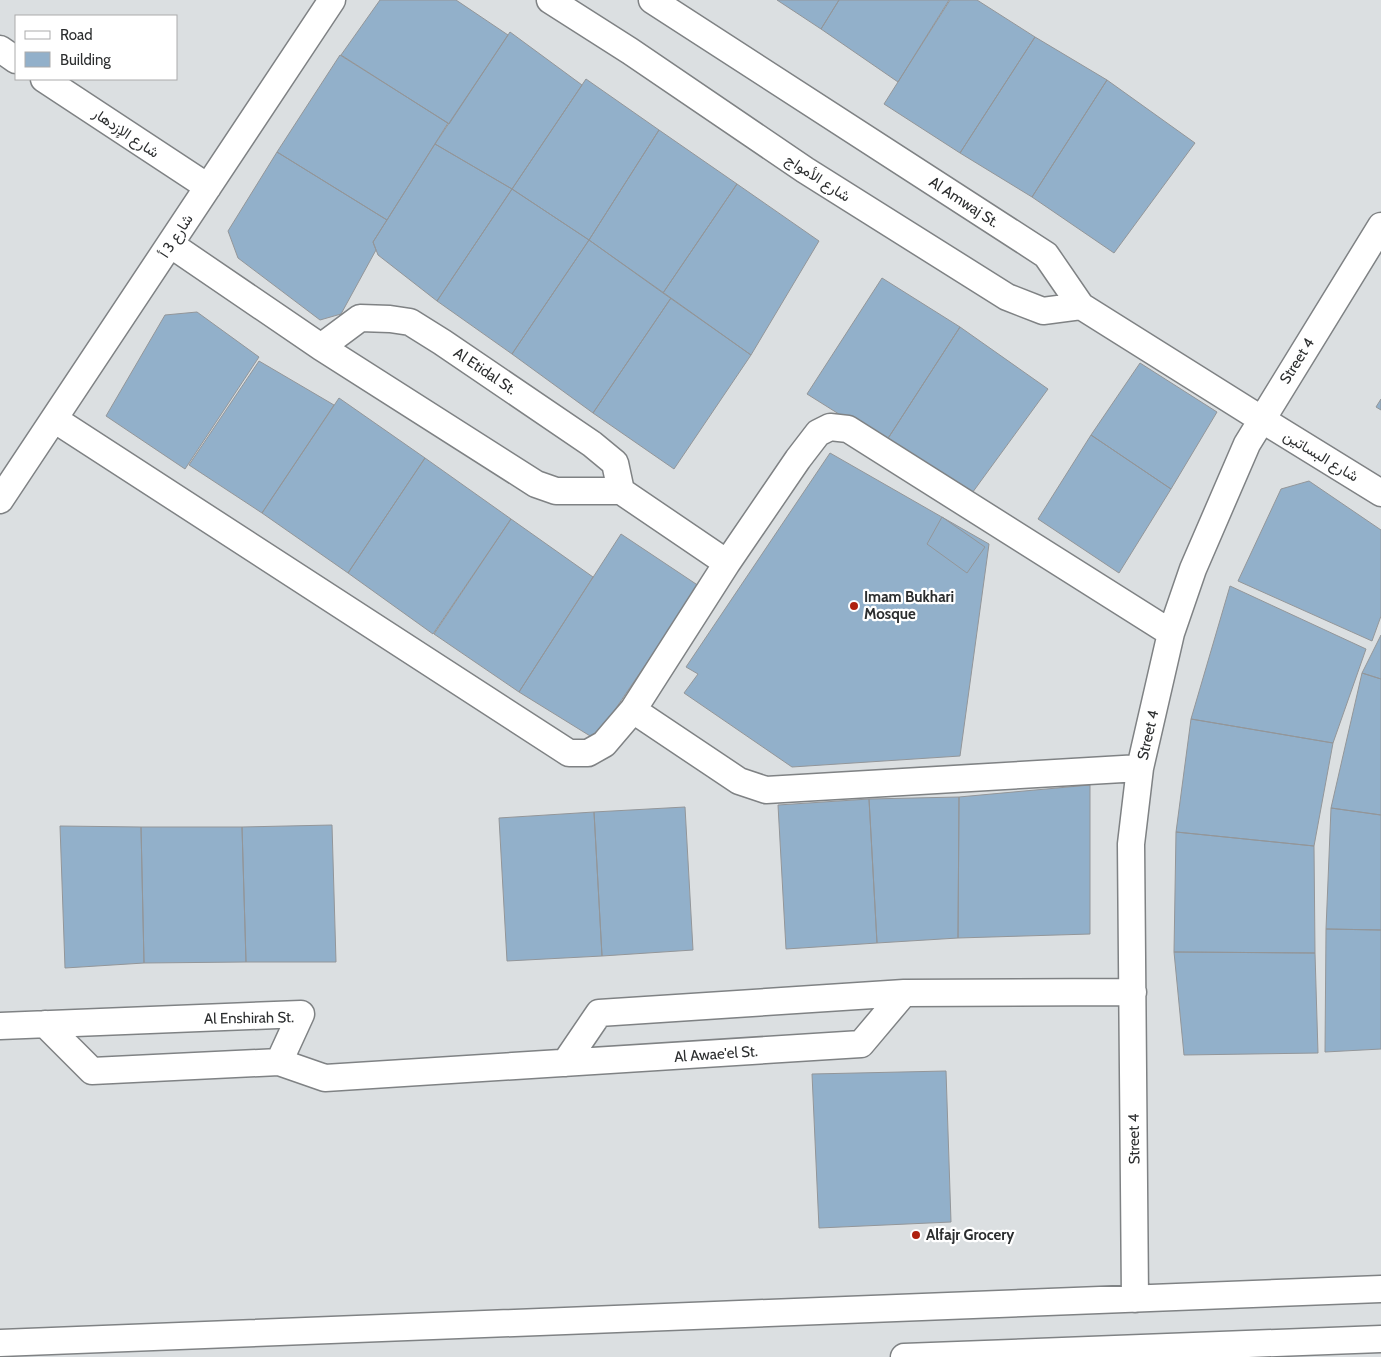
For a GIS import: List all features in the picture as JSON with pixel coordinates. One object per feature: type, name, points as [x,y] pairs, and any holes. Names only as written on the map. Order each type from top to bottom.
[{"type":"street","name":"شارع 3 أ","points":[[0,500],[332,0]]},
{"type":"street","name":"Al Amwaj St.","points":[[652,0],[1046,254],[1081,306],[1261,420]]},
{"type":"street","name":"شارع الأمواج","points":[[565,4],[630,51],[805,170],[1007,297],[1042,311],[1081,306]]},
{"type":"street","points":[[0,49],[15,59]]},
{"type":"street","points":[[0,75],[15,69]]},
{"type":"street","name":"شارع الإزدهار","points":[[46,80],[208,187]]},
{"type":"street","name":"Street 4","points":[[1135,1299],[1131,844],[1140,768],[1172,633],[1193,569],[1247,444],[1381,226]]},
{"type":"street","points":[[170,244],[321,347],[536,484],[556,491],[621,491],[727,563]]},
{"type":"street","name":"Al Etidal St.","points":[[321,347],[360,318],[410,322],[592,444],[615,463],[621,491]]},
{"type":"street","points":[[54,420],[569,753],[588,753],[604,744],[633,710],[727,563],[798,459],[818,433],[830,426],[848,429],[1172,633]]},
{"type":"street","name":"شارع البساتين","points":[[1261,420],[1381,493]]},
{"type":"street","points":[[633,710],[739,781],[766,790],[1140,768]]},
{"type":"street","points":[[566,1063],[599,1013],[904,993],[1133,992]]},
{"type":"street","name":"Al Awae'el St.","points":[[279,1062],[325,1078],[861,1044],[904,993]]},
{"type":"street","name":"Al Enshirah St.","points":[[0,1026],[301,1014],[279,1062]]},
{"type":"street","points":[[46,1024],[92,1071],[279,1062]]},
{"type":"street","points":[[0,1343],[1381,1289]]},
{"type":"street","points":[[904,1357],[1381,1339]]},
{"type":"building","points":[[380,0],[456,0],[508,35],[449,124],[341,55]]},
{"type":"building","points":[[777,0],[839,0],[821,29]]},
{"type":"building","points":[[839,0],[949,0],[898,82],[821,29]]},
{"type":"building","points":[[950,0],[977,0],[1035,37],[960,153],[884,104]]},
{"type":"building","points":[[510,32],[582,85],[512,189],[435,144]]},
{"type":"building","points":[[1035,37],[1107,80],[1032,197],[960,153]]},
{"type":"building","points":[[340,55],[448,123],[387,220],[277,152]]},
{"type":"building","points":[[586,79],[659,130],[589,240],[512,189]]},
{"type":"building","points":[[1107,80],[1195,143],[1114,253],[1032,197]]},
{"type":"building","points":[[659,130],[737,184],[663,293],[589,240]]},
{"type":"building","points":[[435,144],[512,189],[437,301],[378,255],[373,242]]},
{"type":"building","points":[[277,152],[387,220],[373,242],[376,250],[341,314],[320,320],[238,258],[228,231]]},
{"type":"building","points":[[737,184],[819,241],[751,355],[663,293]]},
{"type":"building","points":[[512,189],[589,240],[512,354],[437,301]]},
{"type":"building","points":[[589,240],[671,298],[593,413],[512,354]]},
{"type":"building","points":[[882,278],[960,327],[885,443],[807,394]]},
{"type":"building","points":[[671,298],[751,355],[674,469],[593,413]]},
{"type":"building","points":[[197,312],[259,357],[185,469],[106,416],[165,315]]},
{"type":"building","points":[[960,327],[1048,389],[967,500],[885,443]]},
{"type":"building","points":[[259,361],[334,405],[262,513],[189,465]]},
{"type":"building","points":[[1140,363],[1217,412],[1171,489],[1091,435]]},
{"type":"building","points":[[339,398],[425,458],[348,573],[262,513]]},
{"type":"building","points":[[1381,399],[1381,410],[1376,407]]},
{"type":"building","points":[[1091,435],[1171,489],[1119,573],[1038,519]]},
{"type":"building","name":"Imam Bukhari Mosque","points":[[830,453],[989,544],[960,756],[792,767],[684,693],[698,674],[686,667]]},
{"type":"building","points":[[425,458],[511,519],[433,634],[348,573]]},
{"type":"building","points":[[1309,481],[1381,530],[1381,616],[1372,641],[1238,581],[1281,489]]},
{"type":"building","points":[[942,517],[985,547],[967,573],[927,544]]},
{"type":"building","points":[[511,519],[593,577],[519,692],[434,634]]},
{"type":"building","points":[[621,534],[699,586],[595,739],[519,692]]},
{"type":"building","points":[[1230,586],[1366,649],[1333,743],[1191,719]]},
{"type":"building","points":[[1381,635],[1381,679],[1362,673]]},
{"type":"building","points":[[1362,673],[1381,679],[1381,815],[1331,808]]},
{"type":"building","points":[[1191,719],[1333,743],[1314,846],[1176,832]]},
{"type":"building","points":[[1090,785],[1090,934],[958,938],[959,797]]},
{"type":"building","points":[[959,797],[958,938],[877,943],[869,799]]},
{"type":"building","points":[[869,799],[877,943],[786,949],[778,805]]},
{"type":"building","points":[[685,807],[693,950],[602,956],[594,812]]},
{"type":"building","points":[[1331,808],[1381,815],[1381,930],[1326,929]]},
{"type":"building","points":[[594,812],[602,956],[507,961],[499,818]]},
{"type":"building","points":[[332,825],[336,962],[246,962],[242,827]]},
{"type":"building","points":[[60,826],[141,827],[144,963],[65,968]]},
{"type":"building","points":[[141,827],[242,827],[246,962],[144,963]]},
{"type":"building","points":[[1176,832],[1314,846],[1315,953],[1174,952]]},
{"type":"building","points":[[1326,929],[1381,930],[1381,1049],[1325,1052]]},
{"type":"building","points":[[1174,952],[1315,953],[1318,1053],[1184,1055]]},
{"type":"building","points":[[946,1071],[951,1222],[819,1228],[812,1074]]},
{"type":"place","name":"Imam Bukhari Mosque","points":[[854,606]]},
{"type":"place","name":"Alfajr Grocery","points":[[916,1235]]}]
